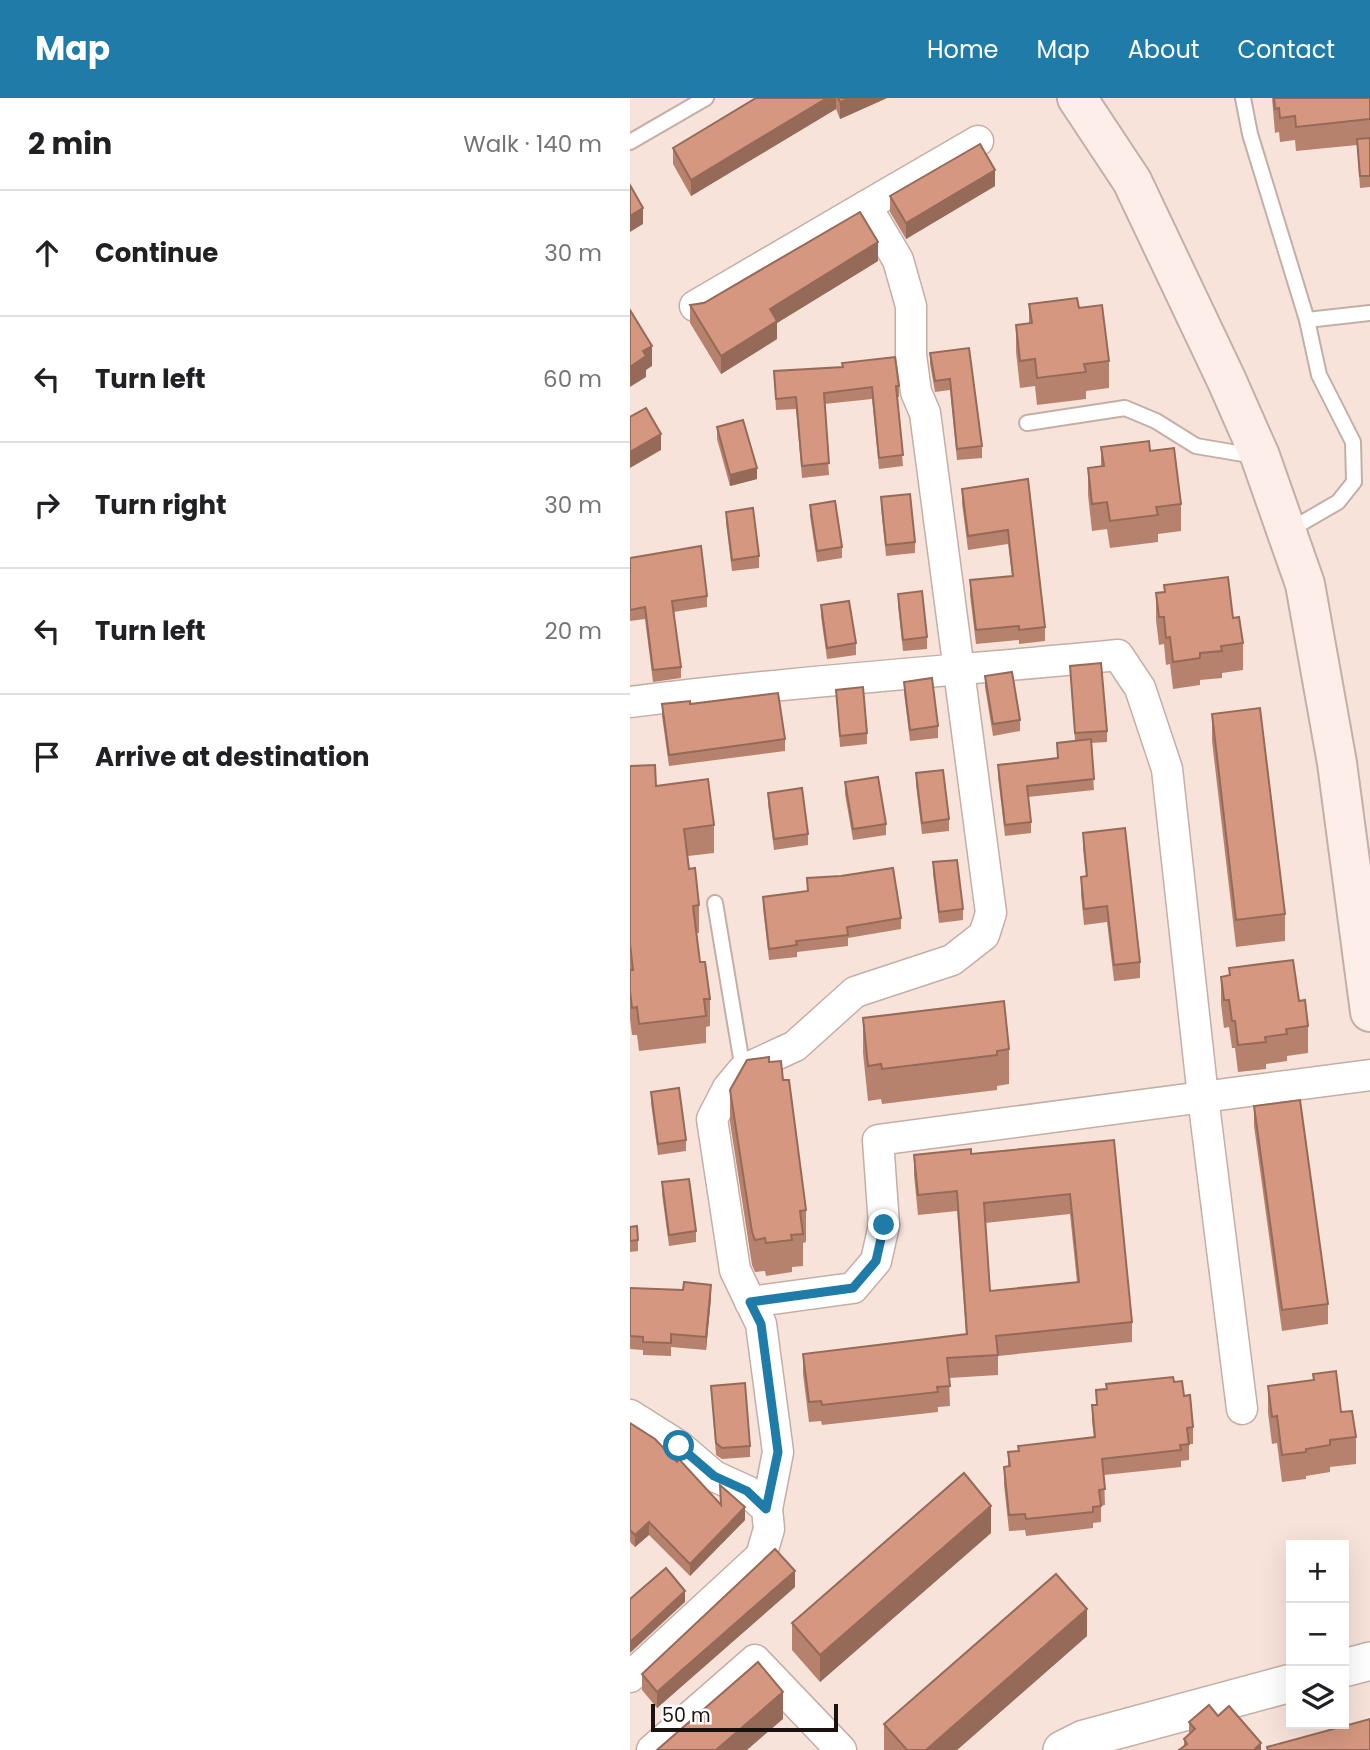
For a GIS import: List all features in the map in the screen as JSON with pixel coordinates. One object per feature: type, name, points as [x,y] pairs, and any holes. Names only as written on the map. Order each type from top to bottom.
[{"type":"main road","points":[[1077,98],[1132,181],[1260,456],[1305,584],[1334,749],[1370,1012]]},
{"type":"street","points":[[695,306],[978,141]]},
{"type":"street","points":[[630,1677],[761,1556],[769,1529],[766,1509],[778,1452],[761,1324],[735,1270],[712,1119],[728,1088],[743,1070],[795,1046],[855,992],[952,960],[984,935],[991,913],[925,412],[916,392],[911,355],[911,306],[898,260],[866,206]]},
{"type":"street","points":[[630,702],[856,677],[1118,655],[1140,688],[1167,769],[1203,1097],[1242,1409]]},
{"type":"street","points":[[750,1302],[853,1288],[876,1261],[884,1225],[878,1140],[1370,1075]]},
{"type":"street","points":[[630,1415],[679,1446],[714,1476],[747,1491],[766,1509]]},
{"type":"street","points":[[652,1750],[755,1660],[841,1750]]},
{"type":"street","points":[[1062,1750],[1096,1735],[1286,1684]]},
{"type":"lane","points":[[630,142],[706,98]]},
{"type":"lane","points":[[1243,98],[1250,134],[1307,320],[1319,375],[1353,442],[1354,482],[1338,502],[1287,532]]},
{"type":"lane","points":[[1307,320],[1370,313]]},
{"type":"lane","points":[[1027,423],[1125,408],[1156,421],[1196,446],[1260,456]]},
{"type":"lane","points":[[715,903],[743,1070]]},
{"type":"building","points":[[756,98],[827,98],[691,180],[673,148]]},
{"type":"building","points":[[1274,98],[1370,98],[1370,119],[1296,127],[1295,116],[1280,118],[1279,108],[1275,109]]},
{"type":"building","points":[[1370,138],[1370,176],[1360,176],[1357,139]]},
{"type":"building","points":[[980,144],[995,170],[906,223],[890,196]]},
{"type":"building","points":[[630,185],[643,208],[630,216]]},
{"type":"building","points":[[860,212],[878,242],[770,309],[777,321],[721,356],[690,305],[704,303]]},
{"type":"building","points":[[1077,298],[1079,308],[1102,305],[1109,361],[1084,364],[1086,372],[1037,378],[1035,359],[1020,361],[1016,325],[1032,323],[1029,304]]},
{"type":"building","points":[[630,310],[652,346],[643,351],[646,356],[630,367]]},
{"type":"building","points":[[969,348],[982,446],[957,449],[950,379],[935,381],[930,353]]},
{"type":"building","points":[[895,357],[903,455],[879,458],[872,387],[824,393],[829,463],[802,466],[796,397],[776,399],[774,371],[843,367],[842,363]]},
{"type":"building","points":[[646,408],[661,434],[630,452],[630,417]]},
{"type":"building","points":[[743,420],[757,468],[730,475],[717,427]]},
{"type":"building","points":[[1149,441],[1150,451],[1174,448],[1181,504],[1156,507],[1158,515],[1110,521],[1107,502],[1092,504],[1088,468],[1104,466],[1101,447]]},
{"type":"building","points":[[1028,479],[1045,627],[1019,630],[1019,626],[976,630],[970,580],[1013,576],[1008,530],[968,536],[962,489]]},
{"type":"building","points":[[910,494],[915,542],[886,545],[881,497]]},
{"type":"building","points":[[835,501],[842,547],[817,551],[810,505]]},
{"type":"building","points":[[753,508],[759,556],[732,560],[726,512]]},
{"type":"building","points":[[701,546],[707,596],[672,601],[681,667],[653,670],[645,607],[630,610],[630,558]]},
{"type":"building","points":[[1228,577],[1233,618],[1239,617],[1243,643],[1221,646],[1222,651],[1200,653],[1200,658],[1173,662],[1170,637],[1166,638],[1164,617],[1159,617],[1156,593],[1165,592],[1164,585]]},
{"type":"building","points":[[922,591],[927,637],[903,640],[898,594]]},
{"type":"building","points":[[849,601],[856,643],[827,648],[821,605]]},
{"type":"building","points":[[1101,663],[1107,731],[1075,733],[1070,666]]},
{"type":"building","points":[[1012,672],[1020,720],[993,724],[985,676]]},
{"type":"building","points":[[932,678],[938,726],[910,730],[904,682]]},
{"type":"building","points":[[863,687],[867,733],[840,736],[836,690]]},
{"type":"building","points":[[778,693],[785,739],[669,755],[662,704],[690,701],[690,704]]},
{"type":"building","points":[[1260,708],[1285,914],[1236,920],[1212,714]]},
{"type":"building","points":[[1091,739],[1094,779],[1027,786],[1031,822],[1005,825],[998,765],[1058,758],[1057,743]]},
{"type":"building","points":[[655,765],[656,786],[708,779],[714,825],[684,829],[689,869],[695,868],[699,905],[693,906],[700,962],[705,962],[710,999],[704,999],[706,1016],[639,1024],[637,1007],[632,1008],[630,991],[630,970],[633,970],[630,944],[630,766]]},
{"type":"building","points":[[943,770],[949,819],[922,823],[916,773]]},
{"type":"building","points":[[878,777],[886,824],[853,829],[845,782]]},
{"type":"building","points":[[802,788],[808,834],[774,839],[768,793]]},
{"type":"building","points":[[1125,828],[1140,962],[1114,965],[1107,906],[1084,909],[1081,877],[1087,876],[1083,833]]},
{"type":"building","points":[[957,860],[963,909],[939,912],[933,862]]},
{"type":"building","points":[[893,868],[901,918],[847,927],[848,935],[796,941],[797,945],[769,949],[763,897],[808,891],[807,878]]},
{"type":"building","points":[[1293,960],[1299,1001],[1305,1000],[1308,1026],[1286,1029],[1287,1034],[1265,1037],[1266,1042],[1238,1045],[1235,1021],[1232,1021],[1229,1000],[1224,1000],[1221,977],[1230,975],[1229,968]]},
{"type":"building","points":[[1004,1001],[1009,1049],[997,1051],[997,1055],[882,1069],[881,1064],[868,1066],[863,1018]]},
{"type":"building","points":[[769,1057],[769,1062],[781,1061],[783,1080],[789,1080],[806,1210],[800,1211],[803,1234],[791,1235],[792,1240],[766,1243],[765,1238],[755,1240],[752,1232],[730,1090],[747,1060]]},
{"type":"building","points":[[679,1088],[686,1140],[658,1144],[651,1092]]},
{"type":"building","points":[[1300,1100],[1328,1304],[1282,1310],[1254,1106]]},
{"type":"building","points":[[1114,1140],[1132,1322],[996,1336],[998,1355],[947,1358],[950,1386],[937,1387],[938,1392],[822,1405],[821,1401],[809,1402],[803,1354],[967,1334],[957,1191],[918,1195],[914,1155],[971,1149],[971,1154]],"holes":[[[1070,1194],[1079,1282],[990,1291],[984,1203]]]},
{"type":"building","points":[[689,1179],[696,1231],[669,1235],[662,1182]]},
{"type":"building","points":[[637,1226],[638,1240],[630,1241],[630,1227]]},
{"type":"building","points":[[684,1282],[711,1285],[706,1337],[671,1334],[671,1343],[643,1342],[643,1337],[630,1336],[630,1288],[683,1290]]},
{"type":"building","points":[[1336,1371],[1341,1412],[1352,1411],[1356,1437],[1330,1440],[1330,1445],[1282,1455],[1277,1416],[1272,1417],[1268,1386],[1314,1380],[1313,1374]]},
{"type":"building","points":[[1173,1377],[1174,1382],[1182,1381],[1184,1396],[1190,1395],[1193,1427],[1187,1428],[1189,1444],[1180,1445],[1181,1450],[1102,1459],[1105,1489],[1099,1490],[1101,1506],[1093,1507],[1093,1512],[1026,1519],[1025,1514],[1009,1515],[1004,1467],[1010,1466],[1008,1452],[1019,1451],[1018,1446],[1095,1437],[1092,1405],[1097,1405],[1096,1390],[1107,1389],[1106,1384]]},
{"type":"building","points":[[745,1383],[750,1446],[722,1448],[716,1443],[711,1386]]},
{"type":"building","points":[[630,1423],[655,1439],[677,1462],[679,1459],[721,1505],[720,1485],[745,1507],[690,1564],[649,1522],[635,1535],[630,1530]]},
{"type":"building","points":[[964,1473],[991,1506],[820,1655],[792,1623]]},
{"type":"building","points":[[775,1549],[795,1571],[657,1692],[642,1674]]},
{"type":"building","points":[[666,1568],[685,1591],[630,1642],[630,1599]]},
{"type":"building","points":[[1056,1574],[1087,1609],[926,1750],[907,1750],[884,1724]]},
{"type":"building","points":[[758,1662],[783,1692],[716,1750],[657,1750]]},
{"type":"building","points":[[1209,1705],[1218,1716],[1229,1706],[1261,1743],[1254,1750],[1179,1750],[1187,1744],[1184,1739],[1195,1729],[1189,1722]]},
{"type":"building","points":[[1370,1719],[1370,1750],[1268,1750],[1267,1747],[1333,1729],[1349,1729],[1349,1725]]},
{"type":"route","points":[[679,1446],[714,1476],[747,1491],[766,1509],[778,1452],[761,1324],[750,1302],[853,1288],[876,1261],[884,1225]]}]
